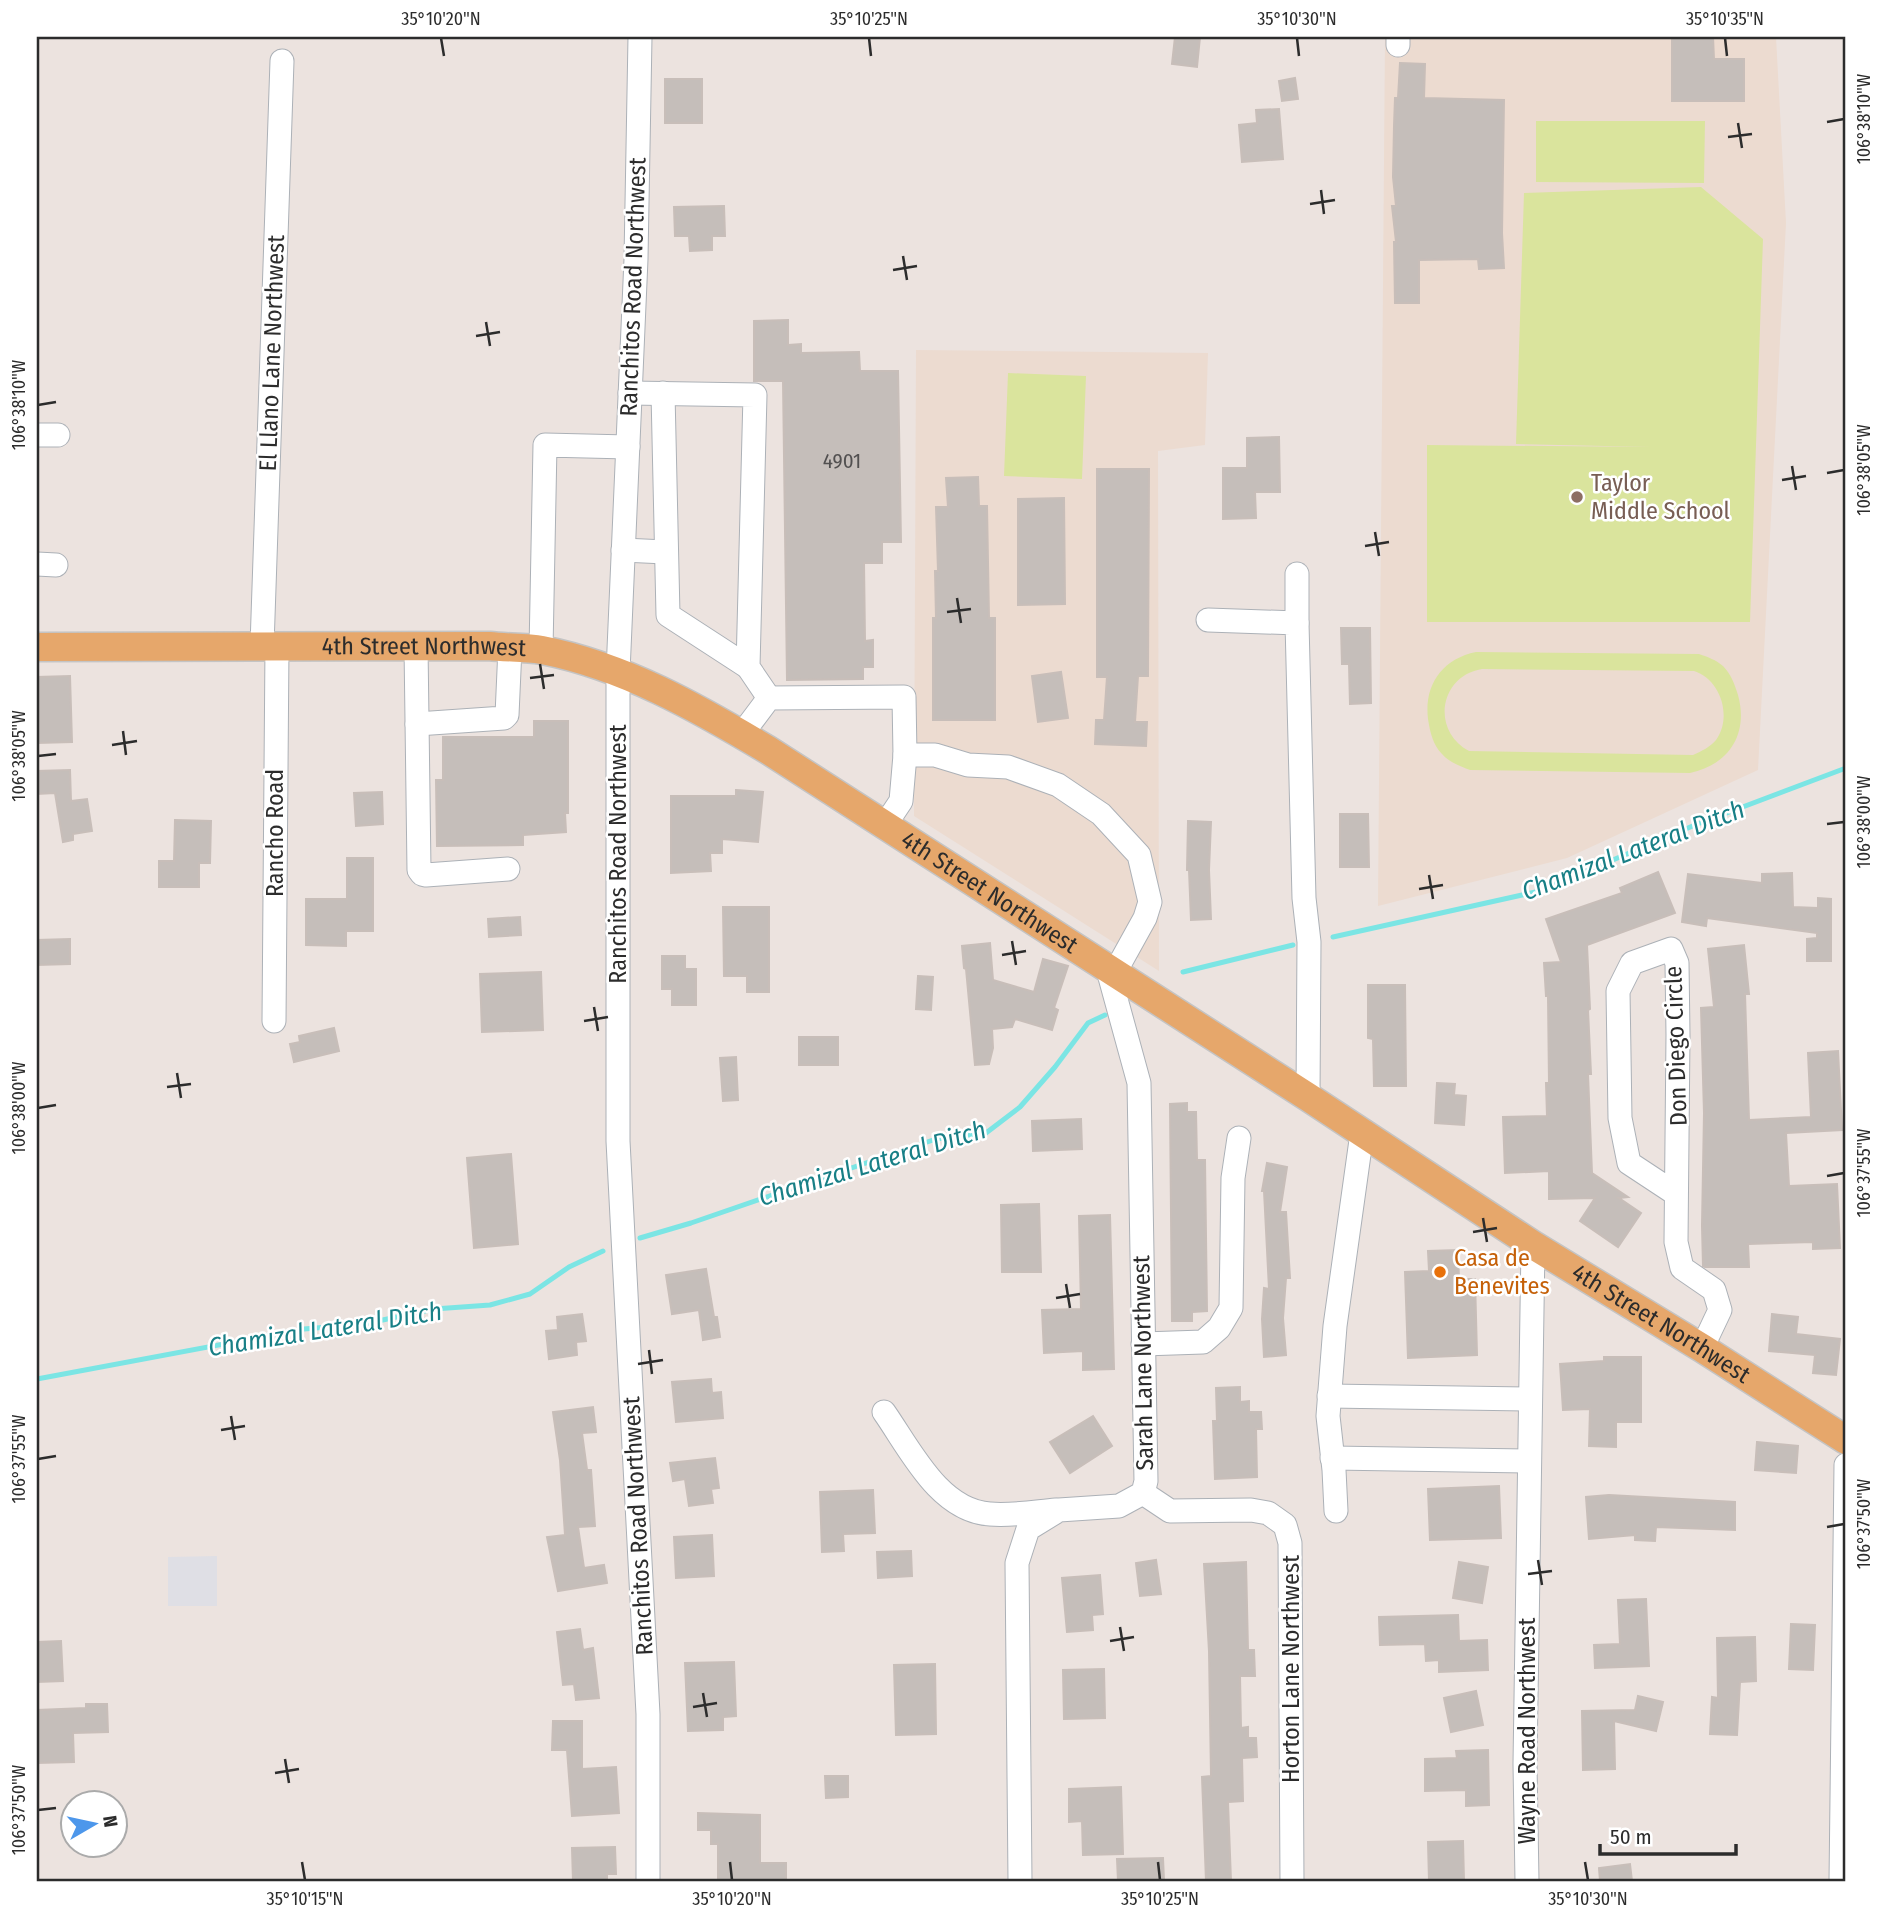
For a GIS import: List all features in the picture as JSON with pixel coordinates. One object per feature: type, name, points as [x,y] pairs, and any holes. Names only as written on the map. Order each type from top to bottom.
[{"type":"main road","name":"4th Street Northwest","points":[[37,647],[510,648],[541,650],[618,673],[705,713],[742,734],[1308,1097],[1533,1245],[1846,1440]]},
{"type":"street","name":"Ranchitos Road Northwest","points":[[640,37],[636,259],[618,673],[619,1164],[648,1714],[648,1881]]},
{"type":"street","name":"El Llano Lane Northwest","points":[[269,646],[282,61]]},
{"type":"street","points":[[630,393],[755,396],[748,667]]},
{"type":"street","points":[[663,393],[668,615],[748,667],[769,698]]},
{"type":"street","points":[[541,650],[545,445],[628,447]]},
{"type":"street","points":[[623,550],[665,552]]},
{"type":"street","points":[[1297,574],[1304,898],[1309,942],[1308,1097]]},
{"type":"street","points":[[1208,620],[1297,623]]},
{"type":"street","name":"Rancho Road","points":[[269,646],[274,1021]]},
{"type":"street","points":[[416,646],[419,870],[422,874],[508,869]]},
{"type":"street","points":[[417,724],[504,719],[507,715],[510,648]]},
{"type":"street","points":[[769,698],[904,697],[905,755],[901,801],[885,825]]},
{"type":"street","points":[[742,734],[769,698]]},
{"type":"street","points":[[905,755],[935,755],[968,765],[1008,767],[1058,785],[1101,814],[1139,855],[1150,902],[1144,918],[1111,972]]},
{"type":"street","name":"Don Diego Circle","points":[[1676,1194],[1629,1163],[1620,1118],[1618,991],[1632,963],[1671,949],[1677,963],[1679,1132],[1676,1242],[1682,1268],[1714,1290],[1720,1310],[1702,1348]]},
{"type":"street","name":"Sarah Lane Northwest","points":[[1020,1881],[1017,1563],[1028,1529],[1059,1510],[1119,1506],[1143,1493],[1146,1481],[1139,1083],[1111,972]]},
{"type":"street","points":[[1336,1511],[1328,1416],[1329,1396],[1335,1326],[1362,1133]]},
{"type":"street","points":[[1143,1344],[1203,1342],[1219,1328],[1231,1308],[1233,1178],[1239,1138]]},
{"type":"street","name":"Wayne Road Northwest","points":[[1527,1881],[1525,1764],[1533,1245]]},
{"type":"street","points":[[1329,1396],[1530,1399]]},
{"type":"street","points":[[884,1412],[932,1481],[960,1505],[988,1514],[1059,1510]]},
{"type":"street","points":[[1332,1458],[1529,1461]]},
{"type":"street","points":[[1841,1881],[1846,1465]]},
{"type":"street","name":"Horton Lane Northwest","points":[[1143,1493],[1170,1511],[1251,1510],[1268,1513],[1285,1525],[1290,1544],[1292,1881]]},
{"type":"shaded area","name":"Taylor Middle School","points":[[1385,37],[1776,37],[1786,223],[1758,770],[1567,858],[1378,906]]},
{"type":"shaded area","points":[[916,350],[1208,353],[1205,445],[1158,451],[1159,971],[914,816]]},
{"type":"shaded area","points":[[217,1556],[217,1606],[168,1606],[168,1557]]},
{"type":"green space","points":[[1536,121],[1705,121],[1704,183],[1536,182]]},
{"type":"green space","points":[[1701,187],[1763,239],[1750,622],[1427,622],[1427,445],[1652,447],[1516,444],[1524,193]]},
{"type":"green space","points":[[1008,373],[1086,376],[1082,479],[1004,476]]},
{"type":"green space","points":[[1476,652],[1699,654],[1720,664],[1732,680],[1741,710],[1738,735],[1725,755],[1715,763],[1690,773],[1470,770],[1452,762],[1439,750],[1432,738],[1428,719],[1432,685],[1445,667],[1464,655]],"holes":[[[1482,669],[1694,671],[1703,675],[1717,690],[1723,720],[1716,740],[1693,755],[1469,751],[1457,742],[1449,731],[1445,718],[1445,705],[1456,682]]]},
{"type":"building","points":[[1175,37],[1200,37],[1197,67],[1172,64]]},
{"type":"building","points":[[1672,37],[1713,37],[1714,59],[1744,59],[1744,101],[1672,101]]},
{"type":"building","points":[[1400,63],[1425,64],[1424,98],[1504,100],[1504,268],[1479,269],[1478,259],[1419,260],[1419,303],[1395,303],[1396,242],[1392,206],[1396,206],[1393,177],[1394,126]]},
{"type":"building","points":[[1295,78],[1298,99],[1282,101],[1279,81]]},
{"type":"building","points":[[665,79],[702,79],[702,123],[665,123]]},
{"type":"building","points":[[1279,109],[1283,159],[1242,162],[1239,125],[1257,123],[1256,110]]},
{"type":"building","points":[[724,206],[725,236],[712,236],[712,250],[690,251],[689,236],[675,236],[674,207]]},
{"type":"building","points":[[788,320],[788,345],[801,344],[801,353],[859,352],[860,371],[898,371],[901,542],[882,542],[882,563],[864,563],[865,641],[873,640],[873,667],[863,667],[863,679],[787,680],[783,381],[754,381],[754,321]]},
{"type":"building","points":[[1279,437],[1280,492],[1255,492],[1256,518],[1223,519],[1223,468],[1247,468],[1247,438]]},
{"type":"building","points":[[1097,469],[1149,469],[1148,676],[1138,676],[1135,722],[1147,722],[1146,746],[1095,744],[1096,720],[1104,720],[1107,677],[1097,677]]},
{"type":"building","points":[[978,477],[979,506],[987,506],[989,618],[995,618],[995,720],[933,720],[933,618],[936,618],[935,571],[938,571],[936,507],[948,507],[946,478]]},
{"type":"building","points":[[1064,498],[1065,604],[1018,605],[1018,499]]},
{"type":"building","points":[[1341,628],[1370,628],[1371,703],[1350,704],[1349,664],[1342,664]]},
{"type":"building","points":[[1061,672],[1068,718],[1038,722],[1032,676]]},
{"type":"building","points":[[70,676],[72,742],[37,743],[37,677]]},
{"type":"building","points":[[534,721],[568,721],[566,832],[523,835],[523,845],[437,846],[436,780],[443,780],[443,737],[534,737]]},
{"type":"building","points":[[70,770],[71,801],[87,799],[92,831],[73,834],[73,840],[63,842],[55,793],[37,794],[37,771]]},
{"type":"building","points":[[736,790],[763,792],[758,842],[722,839],[722,853],[710,853],[711,871],[671,873],[671,796],[736,796]]},
{"type":"building","points":[[382,792],[383,824],[356,826],[354,793]]},
{"type":"building","points":[[1340,814],[1368,814],[1369,867],[1340,867]]},
{"type":"building","points":[[175,820],[211,821],[210,863],[199,863],[199,887],[159,887],[159,861],[174,861]]},
{"type":"building","points":[[1188,821],[1211,822],[1211,919],[1191,920],[1187,870]]},
{"type":"building","points":[[347,858],[373,858],[373,931],[346,931],[346,946],[306,945],[306,899],[347,899]]},
{"type":"building","points":[[1658,872],[1675,913],[1587,945],[1592,1173],[1628,1197],[1619,1198],[1641,1213],[1618,1247],[1580,1221],[1595,1198],[1549,1199],[1549,1171],[1505,1173],[1503,1117],[1547,1116],[1548,996],[1544,963],[1561,962],[1546,919],[1622,893],[1620,888]]},
{"type":"building","points":[[1792,873],[1793,907],[1818,908],[1818,898],[1831,899],[1831,961],[1807,961],[1807,939],[1817,938],[1817,933],[1707,918],[1706,926],[1682,922],[1688,874],[1762,883],[1762,874]]},
{"type":"building","points":[[723,907],[769,907],[769,992],[747,992],[747,976],[724,976]]},
{"type":"building","points":[[520,917],[521,935],[489,937],[488,919]]},
{"type":"building","points":[[70,939],[70,964],[37,965],[37,940]]},
{"type":"building","points":[[990,943],[993,980],[1034,992],[1043,959],[1068,966],[1054,1008],[1058,1010],[1052,1030],[1015,1019],[1012,1027],[992,1029],[993,1048],[989,1064],[975,1065],[962,946]]},
{"type":"building","points":[[1744,945],[1749,994],[1745,994],[1749,1120],[1811,1117],[1808,1053],[1838,1051],[1842,1130],[1786,1133],[1789,1186],[1837,1184],[1840,1248],[1813,1249],[1813,1242],[1748,1244],[1749,1267],[1705,1267],[1702,1226],[1704,1113],[1701,1008],[1714,1007],[1708,949]]},
{"type":"building","points":[[662,956],[685,956],[685,969],[696,969],[696,1005],[672,1005],[672,989],[662,989]]},
{"type":"building","points":[[541,972],[543,1030],[482,1032],[480,974]]},
{"type":"building","points":[[918,976],[933,977],[931,1010],[916,1009]]},
{"type":"building","points":[[1368,985],[1405,985],[1406,1086],[1374,1086],[1373,1039],[1368,1038]]},
{"type":"building","points":[[334,1028],[339,1051],[294,1062],[290,1044],[300,1042],[299,1036]]},
{"type":"building","points":[[799,1037],[838,1037],[838,1065],[799,1065]]},
{"type":"building","points":[[736,1057],[738,1100],[723,1101],[720,1058]]},
{"type":"building","points":[[1437,1083],[1455,1084],[1454,1095],[1466,1096],[1464,1125],[1435,1123]]},
{"type":"building","points":[[1187,1103],[1187,1112],[1196,1112],[1197,1160],[1205,1160],[1207,1311],[1192,1312],[1192,1321],[1172,1321],[1170,1104]]},
{"type":"building","points":[[1081,1119],[1082,1149],[1033,1151],[1032,1121]]},
{"type":"building","points":[[511,1154],[518,1244],[474,1248],[467,1158]]},
{"type":"building","points":[[1267,1163],[1287,1167],[1280,1212],[1286,1212],[1290,1278],[1286,1278],[1283,1318],[1286,1355],[1264,1357],[1264,1288],[1269,1289],[1262,1191]]},
{"type":"building","points":[[1039,1204],[1041,1272],[1002,1272],[1001,1205]]},
{"type":"building","points":[[1110,1215],[1114,1369],[1083,1370],[1083,1351],[1044,1353],[1042,1310],[1081,1309],[1079,1216]]},
{"type":"building","points":[[1458,1250],[1459,1279],[1475,1279],[1477,1355],[1408,1358],[1405,1272],[1429,1271],[1428,1251]]},
{"type":"building","points":[[706,1269],[720,1337],[703,1340],[699,1310],[672,1314],[666,1275]]},
{"type":"building","points":[[582,1314],[586,1341],[576,1342],[577,1355],[549,1359],[546,1331],[558,1330],[557,1317]]},
{"type":"building","points":[[1772,1314],[1798,1317],[1796,1334],[1840,1339],[1836,1375],[1813,1373],[1815,1355],[1769,1351]]},
{"type":"building","points":[[1604,1357],[1641,1357],[1641,1422],[1616,1422],[1616,1447],[1589,1446],[1590,1409],[1563,1410],[1560,1364],[1604,1361]]},
{"type":"building","points":[[711,1379],[712,1393],[721,1392],[723,1418],[676,1422],[672,1382]]},
{"type":"building","points":[[1240,1387],[1240,1402],[1249,1401],[1249,1412],[1261,1412],[1262,1429],[1256,1429],[1257,1477],[1215,1479],[1213,1421],[1217,1421],[1216,1388]]},
{"type":"building","points":[[593,1407],[596,1432],[582,1433],[587,1470],[591,1470],[595,1526],[578,1527],[584,1568],[604,1565],[607,1583],[558,1591],[547,1537],[565,1535],[560,1460],[553,1412]]},
{"type":"building","points":[[1093,1416],[1112,1446],[1070,1473],[1050,1442]]},
{"type":"building","points":[[1757,1442],[1798,1446],[1796,1473],[1755,1470]]},
{"type":"building","points":[[715,1458],[719,1488],[711,1489],[713,1503],[689,1506],[685,1479],[673,1481],[670,1463]]},
{"type":"building","points":[[1499,1486],[1501,1538],[1430,1540],[1428,1489]]},
{"type":"building","points":[[873,1490],[875,1533],[843,1534],[844,1551],[822,1552],[820,1492]]},
{"type":"building","points":[[1609,1495],[1735,1502],[1735,1530],[1656,1527],[1655,1541],[1635,1540],[1635,1535],[1589,1539],[1586,1497]]},
{"type":"building","points":[[712,1535],[714,1576],[676,1578],[674,1537]]},
{"type":"building","points":[[911,1551],[912,1576],[878,1578],[877,1552]]},
{"type":"building","points":[[1156,1560],[1161,1594],[1140,1596],[1136,1563]]},
{"type":"building","points":[[1246,1562],[1248,1650],[1254,1650],[1255,1676],[1240,1676],[1241,1728],[1248,1727],[1248,1738],[1256,1738],[1257,1757],[1242,1758],[1243,1801],[1228,1802],[1231,1881],[1206,1881],[1202,1777],[1211,1776],[1209,1651],[1204,1564]]},
{"type":"building","points":[[1459,1562],[1488,1567],[1482,1603],[1453,1598]]},
{"type":"building","points":[[1100,1575],[1103,1614],[1092,1615],[1093,1630],[1067,1632],[1062,1578]]},
{"type":"building","points":[[1646,1599],[1649,1666],[1595,1668],[1594,1645],[1620,1644],[1618,1600]]},
{"type":"building","points":[[1458,1615],[1459,1641],[1487,1640],[1488,1670],[1439,1672],[1439,1660],[1426,1661],[1425,1644],[1380,1645],[1379,1617]]},
{"type":"building","points":[[1791,1624],[1815,1625],[1813,1670],[1789,1669]]},
{"type":"building","points":[[580,1629],[583,1650],[593,1648],[599,1698],[576,1700],[574,1684],[563,1685],[557,1632]]},
{"type":"building","points":[[1755,1637],[1756,1681],[1740,1682],[1737,1735],[1710,1734],[1712,1697],[1718,1698],[1717,1638]]},
{"type":"building","points":[[61,1641],[63,1681],[37,1682],[37,1642]]},
{"type":"building","points":[[734,1662],[736,1716],[723,1717],[723,1730],[688,1731],[685,1663]]},
{"type":"building","points":[[935,1664],[936,1734],[896,1735],[894,1665]]},
{"type":"building","points":[[1104,1669],[1105,1718],[1064,1719],[1063,1670]]},
{"type":"building","points":[[1476,1691],[1483,1725],[1451,1732],[1444,1698]]},
{"type":"building","points":[[1638,1696],[1663,1702],[1656,1731],[1614,1721],[1615,1769],[1583,1770],[1582,1711],[1635,1710]]},
{"type":"building","points":[[86,1704],[107,1704],[108,1732],[73,1733],[74,1762],[37,1763],[37,1710],[86,1708]]},
{"type":"building","points":[[553,1721],[582,1721],[582,1769],[616,1767],[619,1813],[572,1816],[567,1750],[552,1750]]},
{"type":"building","points":[[1488,1750],[1489,1805],[1466,1806],[1466,1790],[1425,1791],[1425,1759],[1457,1758],[1456,1751]]},
{"type":"building","points":[[825,1776],[848,1776],[848,1797],[826,1798]]},
{"type":"building","points":[[1121,1787],[1123,1854],[1083,1855],[1082,1821],[1069,1822],[1069,1789]]},
{"type":"building","points":[[698,1813],[760,1815],[760,1863],[786,1863],[786,1881],[718,1881],[718,1844],[711,1844],[711,1830],[698,1830]]},
{"type":"building","points":[[1463,1841],[1464,1881],[1429,1881],[1428,1842]]},
{"type":"building","points":[[615,1847],[616,1874],[607,1874],[607,1881],[573,1881],[572,1848]]},
{"type":"building","points":[[1163,1858],[1164,1881],[1118,1881],[1117,1859]]},
{"type":"building","points":[[1630,1864],[1632,1881],[1600,1881],[1599,1868]]},
{"type":"waterway","name":"Chamizal Lateral Ditch","points":[[1333,937],[1540,891],[1695,825],[1846,768]]},
{"type":"waterway","name":"Chamizal Lateral Ditch","points":[[1183,972],[1293,945]]},
{"type":"waterway","name":"Chamizal Lateral Ditch","points":[[640,1238],[936,1139],[986,1133],[1020,1107],[1088,1023],[1105,1015]]},
{"type":"waterway","name":"Chamizal Lateral Ditch","points":[[37,1379],[304,1329],[364,1324],[434,1309],[490,1305],[530,1294],[569,1267],[603,1251]]},
{"type":"place","name":"Taylor Middle School","points":[[1577,497]]},
{"type":"place","name":"Casa de Benevites","points":[[1440,1272]]}]
